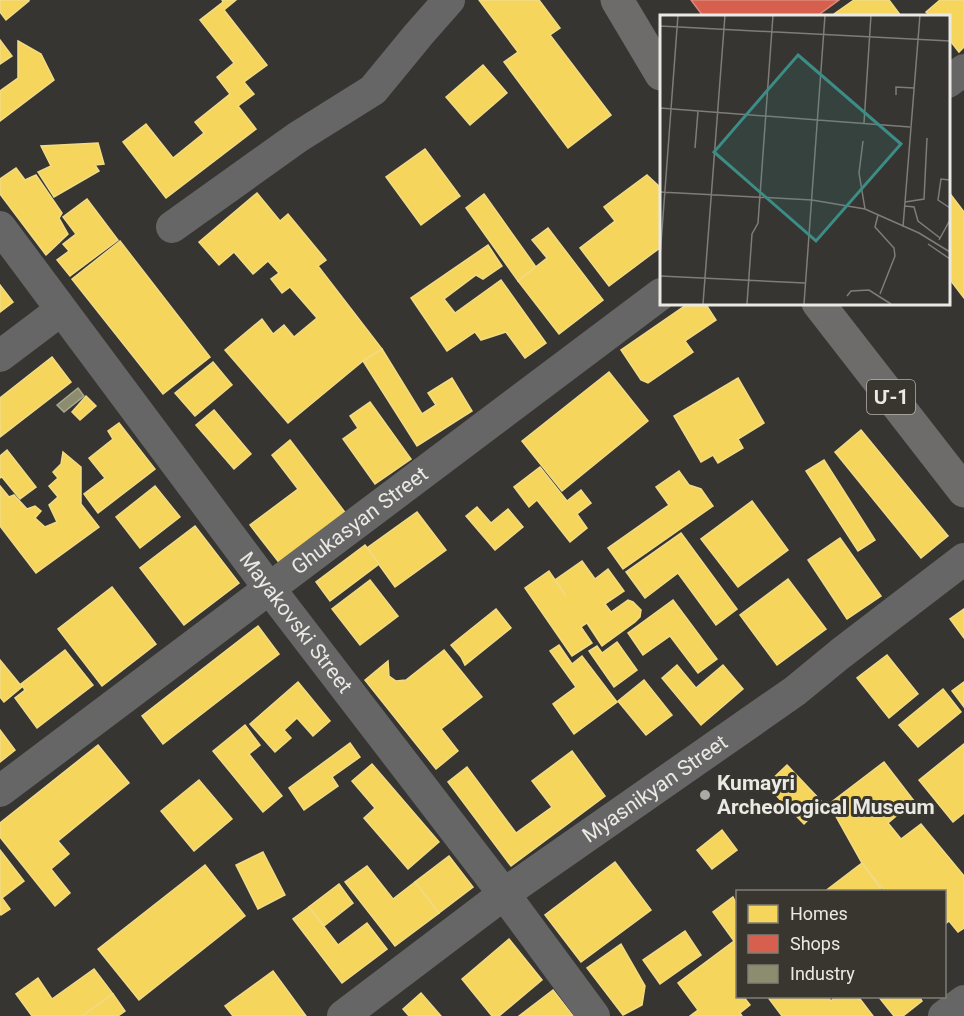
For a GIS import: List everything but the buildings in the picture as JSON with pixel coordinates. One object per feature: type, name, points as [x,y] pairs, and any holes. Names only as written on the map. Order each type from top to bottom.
[{"type":"highway","points":[[617,0],[660,72]]},
{"type":"highway","name":"Մ-1","points":[[819,304],[964,491]]},
{"type":"street","points":[[172,227],[298,137],[373,90],[418,34],[450,0]]},
{"type":"street","points":[[949,81],[964,70]]},
{"type":"street","name":"Mayakovski Street","points":[[0,227],[269,588],[504,894],[594,1016]]},
{"type":"street","name":"Ghukasyan Street","points":[[0,791],[660,295]]},
{"type":"street","points":[[0,356],[61,310]]},
{"type":"street","name":"Myasnikyan Street","points":[[343,1016],[504,894],[795,691],[964,559]]},
{"type":"street","points":[[944,1016],[964,1001]]},
{"type":"place","name":"Kumayri Archeological Museum","points":[[705,795]]}]
